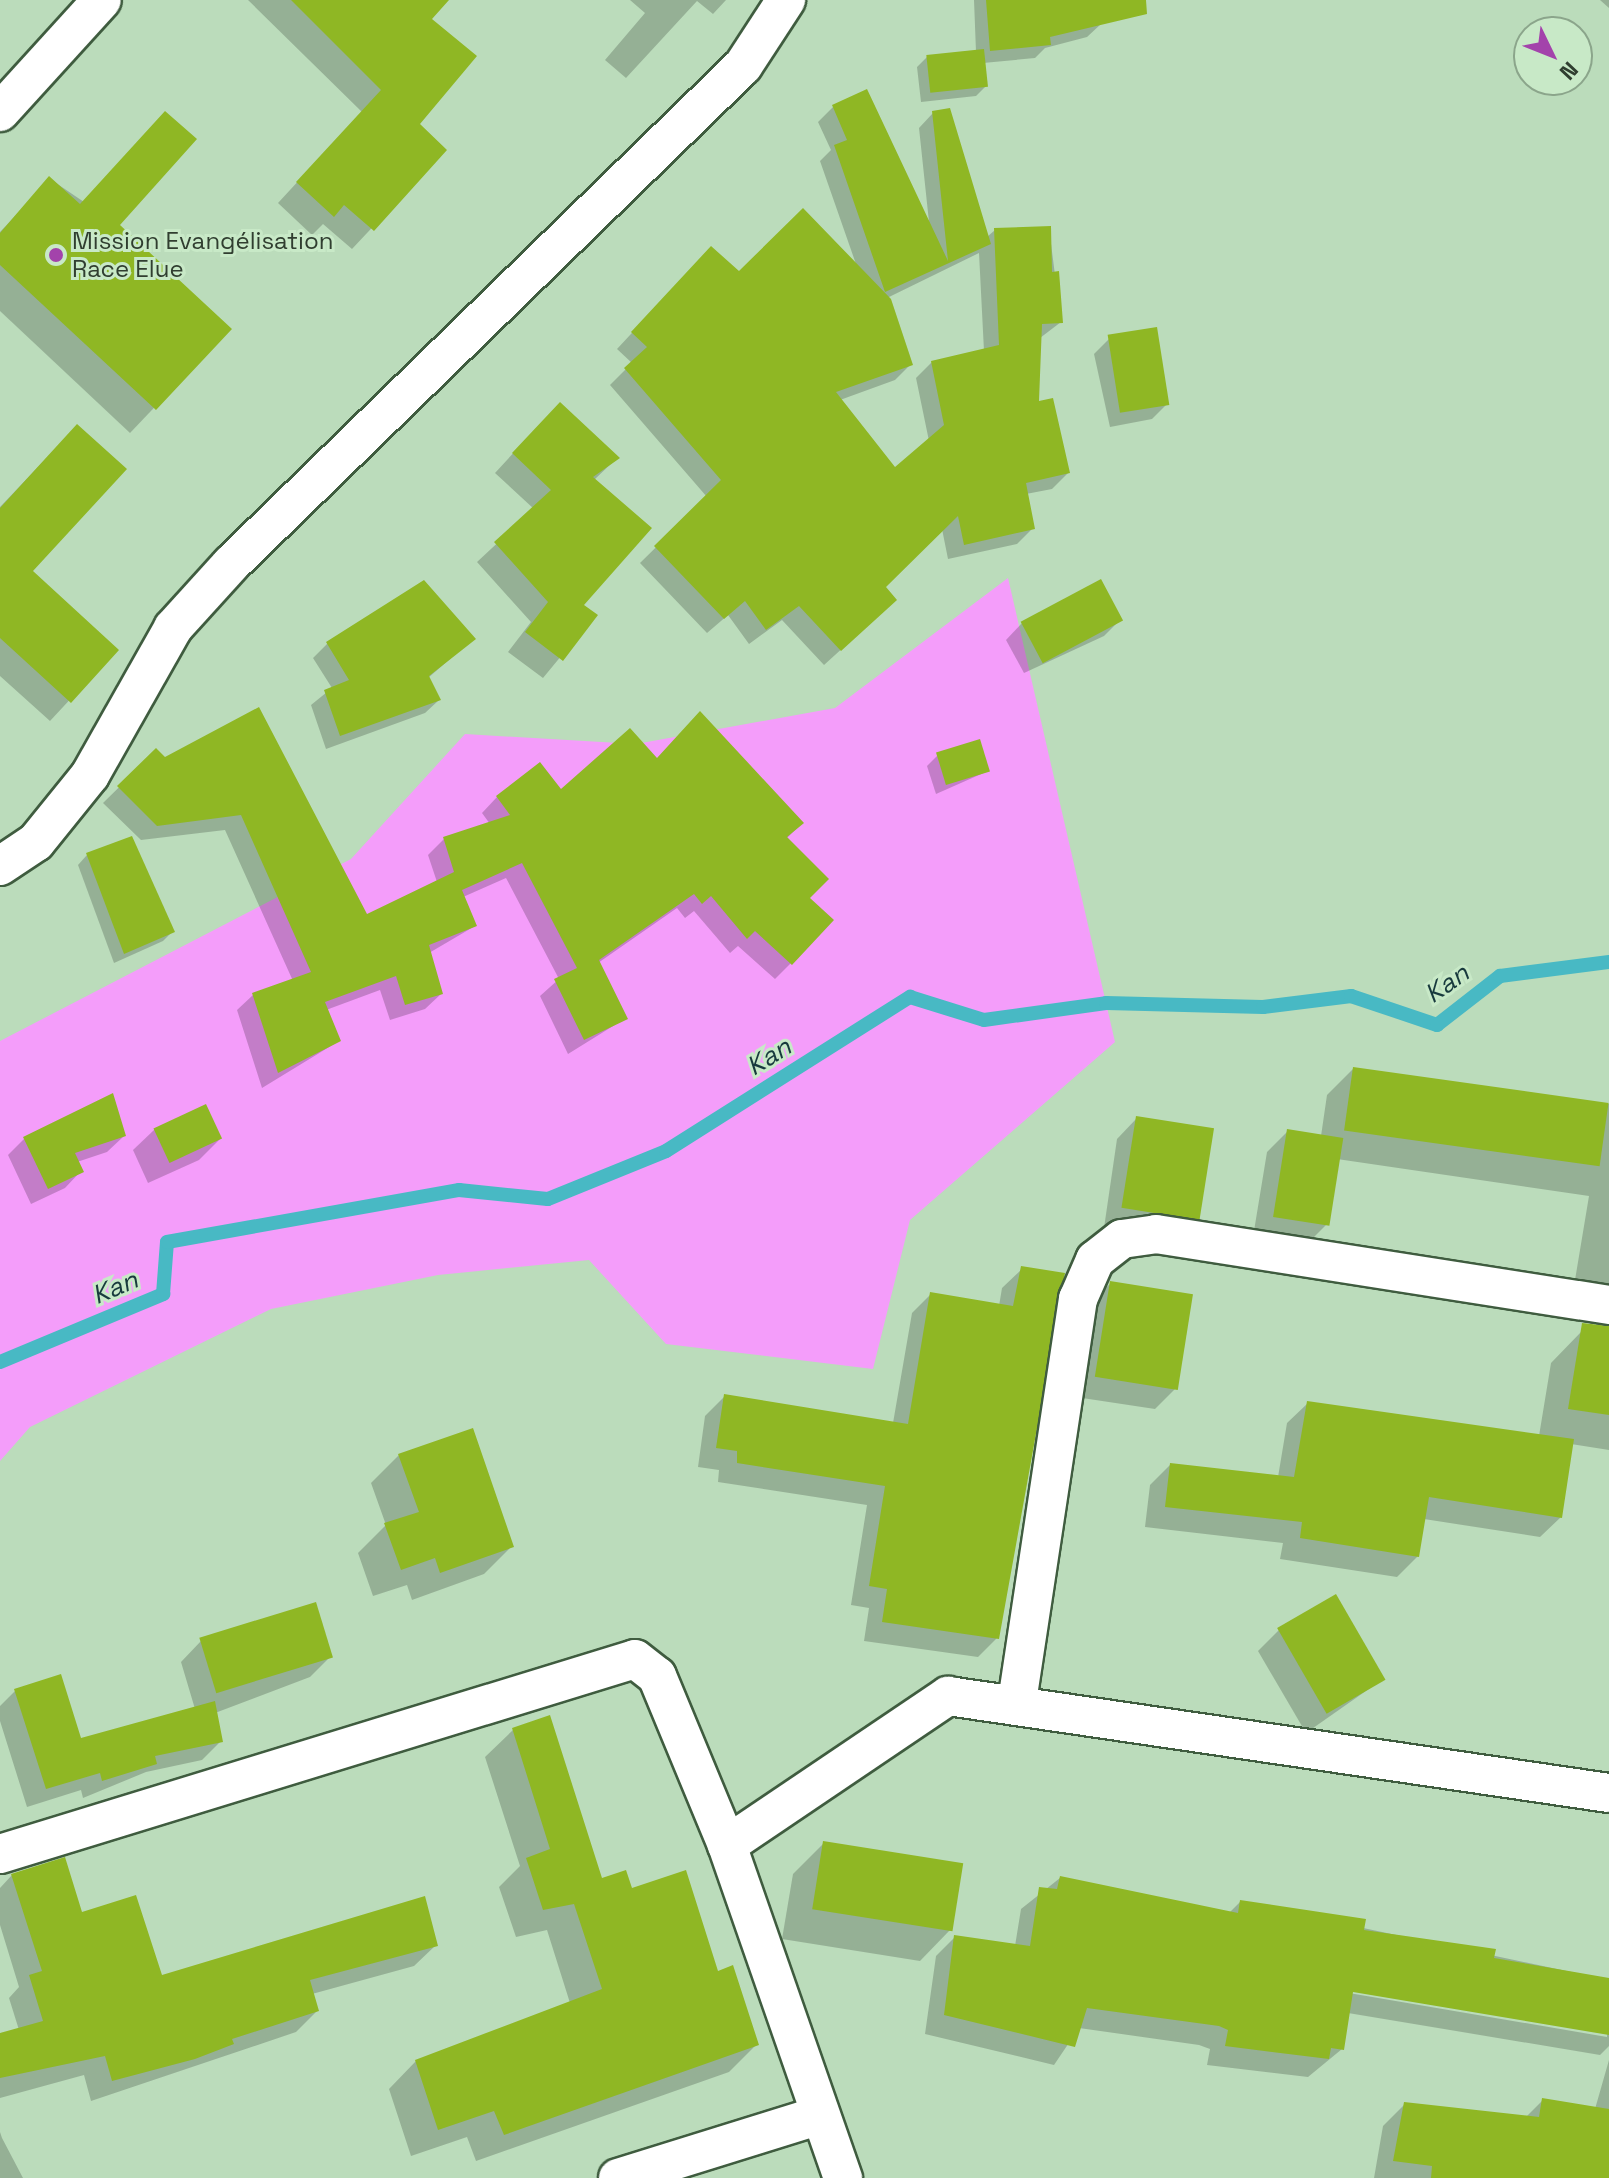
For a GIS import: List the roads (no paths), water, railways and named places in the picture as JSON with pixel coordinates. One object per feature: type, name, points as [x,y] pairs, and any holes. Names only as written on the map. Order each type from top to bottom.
[{"type":"street","points":[[0,112],[102,0]]},
{"type":"street","points":[[0,866],[36,842],[90,775],[173,628],[231,564],[743,66],[786,0]]},
{"type":"street","points":[[1017,1702],[1078,1299],[1095,1260],[1122,1239],[1156,1234],[1609,1305]]},
{"type":"street","points":[[0,1854],[635,1659],[657,1676],[727,1845],[843,2178]]},
{"type":"street","points":[[727,1845],[948,1696],[1017,1702],[1609,1793]]},
{"type":"street","points":[[618,2178],[820,2115]]},
{"type":"waterway","name":"Kan","points":[[0,1362],[163,1294],[167,1242],[459,1190],[548,1199],[666,1151],[910,997],[984,1020],[1106,1003],[1263,1007],[1351,996],[1437,1025],[1500,976],[1609,962]]},
{"type":"place","name":"Mission Evangélisation Race Elue","points":[[56,255]]}]
